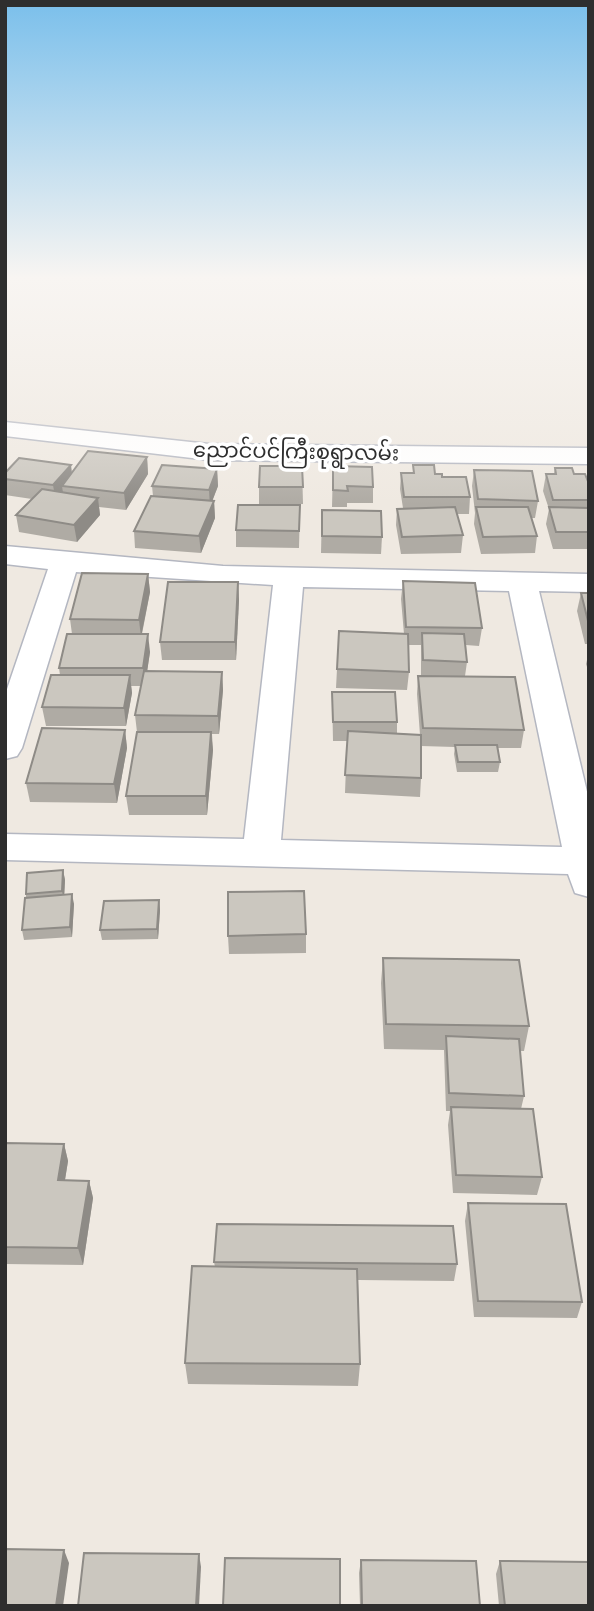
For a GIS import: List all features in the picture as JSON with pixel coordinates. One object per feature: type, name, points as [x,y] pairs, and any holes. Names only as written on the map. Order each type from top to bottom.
[{"type":"street","name":"ညောင်ပင်ကြီးစုရွာလမ်း","points":[[5,429],[209,452],[589,456]]},
{"type":"street","points":[[5,555],[64,563],[289,578],[589,583]]},
{"type":"street","points":[[5,748],[64,563]]},
{"type":"street","points":[[261,855],[289,578]]},
{"type":"street","points":[[5,848],[261,855],[587,869],[522,582]]},
{"type":"building","points":[[88,451],[147,457],[124,493],[62,486]]},
{"type":"building","points":[[19,458],[71,465],[53,485],[5,479],[5,473]]},
{"type":"building","points":[[162,465],[217,469],[209,490],[152,486]]},
{"type":"building","points":[[413,465],[434,465],[435,474],[442,474],[442,477],[466,477],[470,497],[404,497],[401,473],[414,473]]},
{"type":"building","points":[[260,466],[302,466],[303,487],[259,487]]},
{"type":"building","points":[[333,466],[372,467],[373,487],[347,486],[348,491],[333,490]]},
{"type":"building","points":[[555,468],[572,468],[574,474],[585,474],[589,484],[589,500],[553,500],[546,474],[556,474]]},
{"type":"building","points":[[474,470],[532,471],[538,501],[478,499]]},
{"type":"building","points":[[42,489],[98,498],[74,525],[16,515]]},
{"type":"building","points":[[151,496],[214,501],[199,536],[134,531]]},
{"type":"building","points":[[238,505],[300,505],[299,531],[236,530]]},
{"type":"building","points":[[455,507],[463,535],[402,537],[397,509]]},
{"type":"building","points":[[476,507],[528,507],[537,536],[483,537]]},
{"type":"building","points":[[549,507],[589,508],[589,532],[556,532]]},
{"type":"building","points":[[322,510],[381,511],[382,537],[322,536]]},
{"type":"building","points":[[82,573],[148,574],[139,620],[70,619]]},
{"type":"building","points":[[403,581],[475,583],[482,628],[406,627]]},
{"type":"building","points":[[168,582],[238,582],[235,642],[160,642]]},
{"type":"building","points":[[581,593],[589,593],[589,625]]},
{"type":"building","points":[[339,631],[408,634],[409,672],[337,669]]},
{"type":"building","points":[[422,633],[464,634],[467,662],[423,660]]},
{"type":"building","points":[[67,634],[148,634],[143,668],[59,668]]},
{"type":"building","points":[[144,671],[222,672],[218,716],[135,715]]},
{"type":"building","points":[[51,675],[130,675],[124,708],[42,707]]},
{"type":"building","points":[[418,676],[515,677],[524,730],[423,728]]},
{"type":"building","points":[[332,692],[395,692],[397,722],[333,722]]},
{"type":"building","points":[[42,728],[125,730],[114,784],[26,783]]},
{"type":"building","points":[[348,731],[421,735],[421,778],[345,775]]},
{"type":"building","points":[[137,732],[211,732],[206,796],[126,796]]},
{"type":"building","points":[[455,745],[497,745],[500,762],[458,762]]},
{"type":"building","points":[[63,870],[62,891],[26,894],[27,873]]},
{"type":"building","points":[[304,891],[306,934],[228,936],[228,892]]},
{"type":"building","points":[[72,894],[70,927],[22,930],[25,898]]},
{"type":"building","points":[[159,900],[157,929],[100,930],[104,901]]},
{"type":"building","points":[[383,958],[519,960],[529,1026],[386,1024]]},
{"type":"building","points":[[446,1036],[519,1039],[524,1096],[449,1093]]},
{"type":"building","points":[[451,1107],[533,1109],[542,1177],[456,1175]]},
{"type":"building","points":[[5,1143],[64,1144],[58,1180],[89,1181],[78,1248],[5,1247]]},
{"type":"building","points":[[468,1203],[566,1204],[582,1302],[478,1301]]},
{"type":"building","points":[[217,1224],[453,1226],[457,1264],[214,1262]]},
{"type":"building","points":[[192,1266],[357,1269],[360,1364],[185,1363]]},
{"type":"building","points":[[5,1549],[64,1550],[56,1606],[5,1606]]},
{"type":"building","points":[[84,1553],[199,1554],[196,1606],[78,1606]]},
{"type":"building","points":[[225,1558],[340,1559],[340,1606],[223,1606]]},
{"type":"building","points":[[361,1560],[476,1561],[480,1606],[362,1606]]},
{"type":"building","points":[[500,1561],[589,1562],[589,1606],[505,1606]]}]
